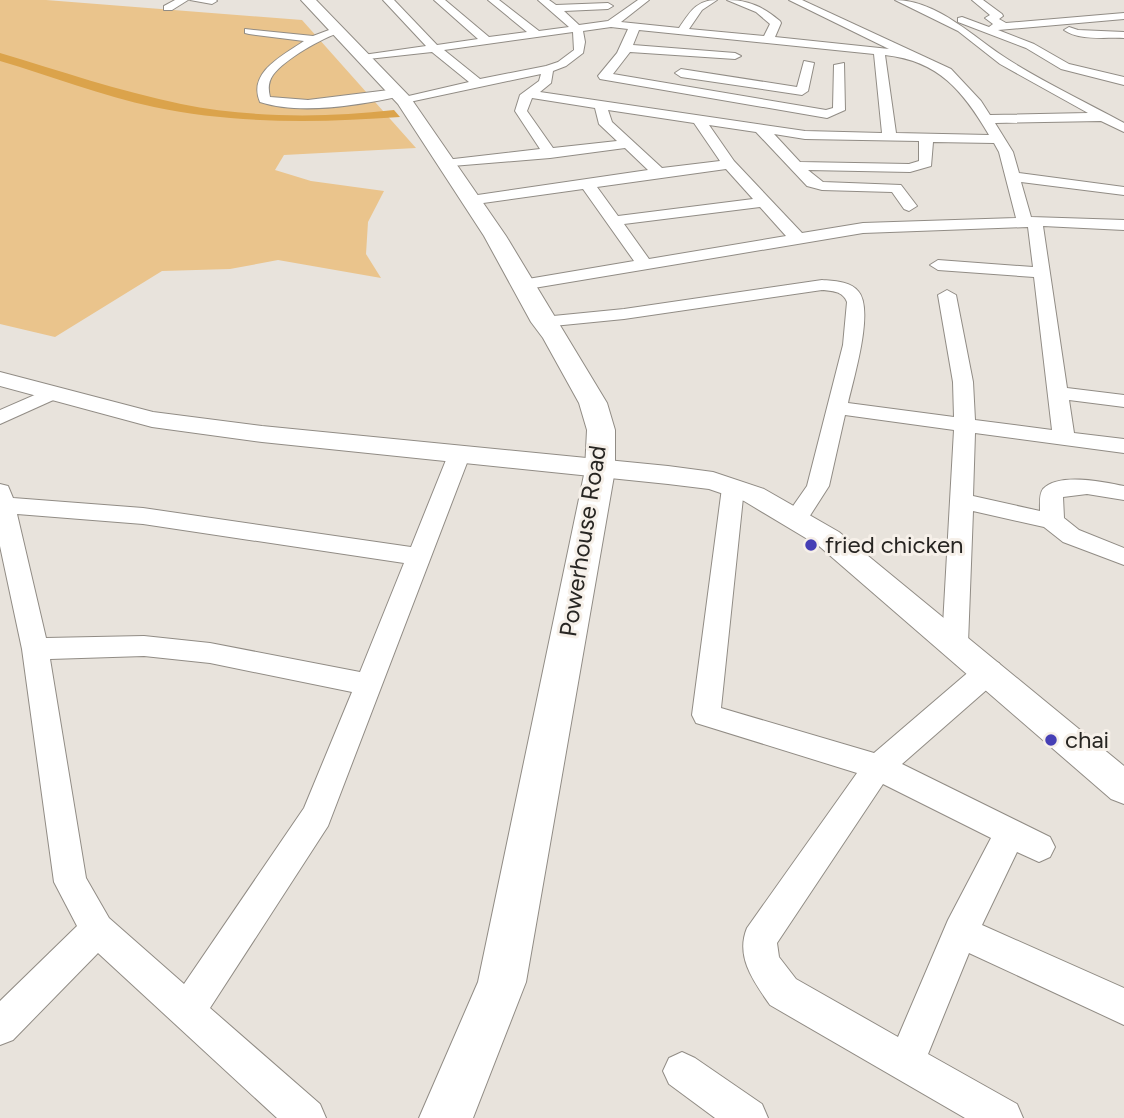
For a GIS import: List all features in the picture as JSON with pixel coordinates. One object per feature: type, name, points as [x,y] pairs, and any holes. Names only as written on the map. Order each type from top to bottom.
[{"type":"main road","name":"Powerhouse Road","points":[[308,0],[405,103],[495,236],[543,322],[572,362],[593,403],[601,430],[600,470],[502,982],[465,1079],[446,1118]]},
{"type":"street","points":[[168,8],[183,0]]},
{"type":"street","points":[[195,0],[212,1]]},
{"type":"street","points":[[388,0],[434,48],[478,83]]},
{"type":"street","points":[[439,0],[501,48]]},
{"type":"street","points":[[493,0],[536,34]]},
{"type":"street","points":[[543,0],[579,26],[580,35],[579,51],[550,69],[545,83],[524,98],[521,111],[550,154]]},
{"type":"street","points":[[363,58],[607,24],[645,0]]},
{"type":"street","points":[[681,32],[698,8],[712,0]]},
{"type":"street","points":[[732,0],[754,8],[776,23],[768,40]]},
{"type":"street","points":[[794,0],[937,65],[977,104],[1006,152],[1011,176],[1030,223],[1042,273],[1064,438]]},
{"type":"street","points":[[977,0],[987,0]]},
{"type":"street","points":[[977,0],[998,16],[990,18],[1006,27]]},
{"type":"street","points":[[914,1],[1030,46],[1065,67],[1124,81]]},
{"type":"street","points":[[914,1],[962,29],[1004,62],[1124,128]]},
{"type":"street","points":[[579,26],[612,3]]},
{"type":"street","points":[[553,8],[612,3]]},
{"type":"street","points":[[962,29],[1124,15],[1118,6],[1124,5]]},
{"type":"street","points":[[737,15],[754,8]]},
{"type":"street","points":[[1064,21],[1068,30],[1077,33],[1124,35]]},
{"type":"street","points":[[607,24],[630,38],[734,62],[728,33]]},
{"type":"street","points":[[249,30],[312,39]]},
{"type":"street","points":[[337,30],[312,39],[270,71],[261,90],[264,99],[278,104],[405,103],[527,68],[591,74],[827,114],[839,110],[842,65]]},
{"type":"street","points":[[630,38],[681,32],[728,33],[768,40],[915,55]]},
{"type":"street","points":[[630,38],[713,46]]},
{"type":"street","points":[[591,74],[615,65],[630,38]]},
{"type":"street","points":[[812,45],[807,61],[903,67],[937,65]]},
{"type":"street","points":[[797,109],[803,91],[842,65],[879,51]]},
{"type":"street","points":[[665,88],[696,53]]},
{"type":"street","points":[[842,65],[886,124],[890,136]]},
{"type":"street","points":[[681,73],[803,91]]},
{"type":"street","points":[[529,94],[805,135],[997,139]]},
{"type":"street","points":[[600,105],[606,124],[659,173]]},
{"type":"street","points":[[986,119],[1103,117]]},
{"type":"street","points":[[698,119],[729,164],[798,239]]},
{"type":"street","points":[[760,128],[811,183],[822,186],[896,188],[909,206]]},
{"type":"street","points":[[796,166],[910,168],[926,163],[926,137]]},
{"type":"street","points":[[445,164],[628,144]]},
{"type":"street","points":[[469,200],[729,164]]},
{"type":"street","points":[[1011,176],[1124,191]]},
{"type":"street","points":[[587,184],[644,264]]},
{"type":"street","points":[[614,221],[765,202]]},
{"type":"street","points":[[522,285],[892,226],[1063,221],[1124,225]]},
{"type":"street","points":[[938,265],[1042,273]]},
{"type":"street","points":[[543,322],[624,314],[822,285],[836,286],[855,296],[852,345],[818,486],[796,519]]},
{"type":"street","points":[[947,295],[963,382],[965,425],[955,643]]},
{"type":"street","points":[[0,379],[152,419],[262,435],[713,481],[754,495],[829,539],[989,671],[1124,788]]},
{"type":"street","points":[[0,418],[53,393]]},
{"type":"street","points":[[1058,393],[1124,401]]},
{"type":"street","points":[[836,408],[1124,446]]},
{"type":"street","points":[[187,1010],[317,816],[460,455]]},
{"type":"street","points":[[1052,521],[1052,493],[1063,487],[1079,486],[1124,493]]},
{"type":"street","points":[[733,488],[706,715],[789,737],[878,768],[1025,840],[960,932],[906,1063]]},
{"type":"street","points":[[306,1118],[97,930],[70,882],[35,649],[2,498],[419,557]]},
{"type":"street","points":[[961,501],[1052,521],[1071,536],[1124,557]]},
{"type":"street","points":[[35,649],[145,646],[223,655],[368,684]]},
{"type":"street","points":[[989,671],[878,768],[759,940],[762,964],[783,992],[1003,1118]]},
{"type":"street","points":[[0,1027],[97,930]]},
{"type":"street","points":[[960,932],[1124,1007]]},
{"type":"street","points":[[681,1071],[748,1118]]},
{"type":"shaded area","points":[[0,0],[46,0],[302,20],[416,148],[284,155],[275,170],[311,181],[384,191],[368,222],[366,254],[381,278],[278,260],[230,269],[162,271],[55,337],[0,324]]},
{"type":"shaded area","points":[[0,53],[135,93],[207,109],[288,115],[394,110],[400,117],[277,121],[184,113],[115,97],[0,61]]},
{"type":"place","name":"fried chicken","points":[[811,545]]},
{"type":"place","name":"chai","points":[[1051,740]]}]
